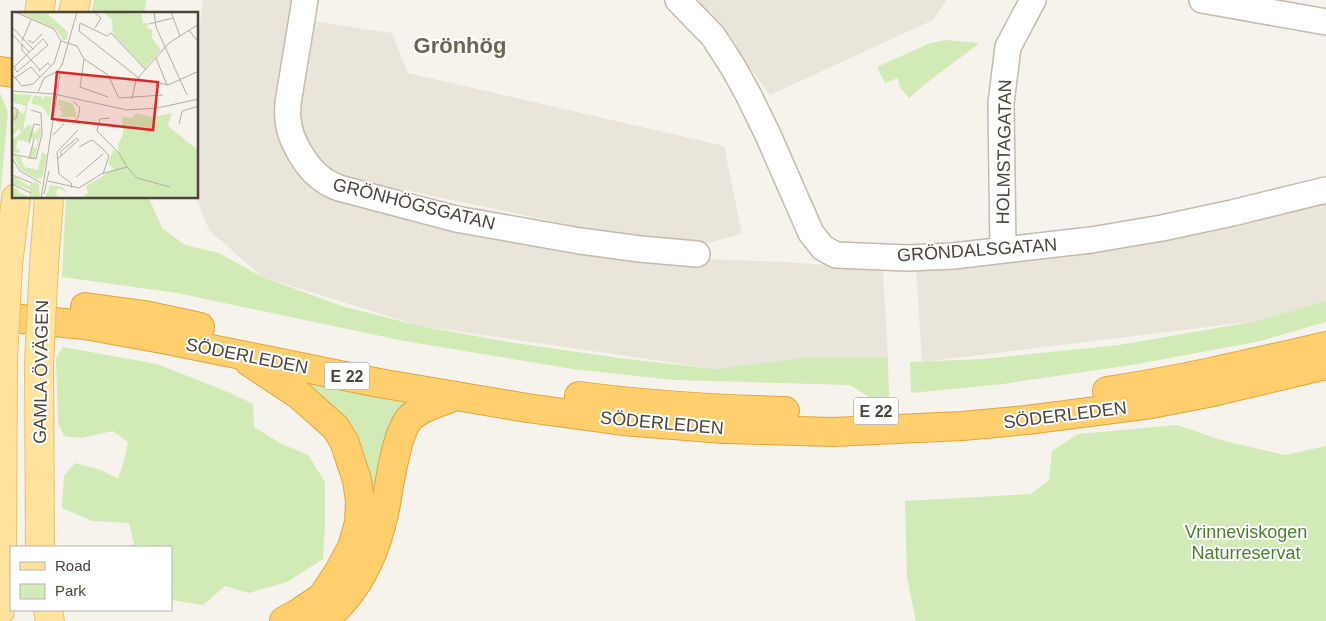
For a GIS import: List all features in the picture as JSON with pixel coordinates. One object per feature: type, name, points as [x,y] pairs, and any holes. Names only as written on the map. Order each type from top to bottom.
[{"type":"highway","name":"SÖDERLEDEN","points":[[0,298],[144,316],[422,372],[528,390],[614,401],[720,409],[826,413],[953,408],[1068,397],[1142,386],[1326,346]]},
{"type":"highway","name":"SÖDERLEDEN","points":[[0,317],[85,325],[379,382],[528,408],[623,421],[724,429],[833,432],[962,426],[1027,420],[1151,404],[1213,392],[1326,365]]},
{"type":"highway","points":[[237,354],[298,394],[335,426],[344,441],[357,480],[360,500],[359,524],[352,547],[338,574],[322,597],[284,621]]},
{"type":"highway","points":[[322,621],[344,601],[367,565],[376,543],[400,437],[406,424],[412,416],[424,409],[456,396]]},
{"type":"main road","name":"GAMLA ÖVÄGEN","points":[[0,611],[3,360],[8,265],[16,199]]},
{"type":"main road","name":"GAMLA ÖVÄGEN","points":[[40,546],[39,363],[44,265],[50,199]]},
{"type":"street","name":"GRÖNHÖGSGATAN","points":[[305,0],[288,103],[288,120],[292,139],[301,155],[312,170],[323,180],[339,188],[456,219],[580,241],[697,254]]},
{"type":"street","name":"GRÖNDALSGATAN","points":[[678,0],[713,36],[733,67],[768,136],[811,233],[823,248],[836,255],[907,258],[953,256],[1092,240],[1162,228],[1326,190]]},
{"type":"street","name":"HOLMSTAGATAN","points":[[1003,250],[1000,103],[1008,47],[1033,0]]},
{"type":"street","points":[[1202,0],[1326,22]]},
{"type":"shaded area","points":[[203,0],[291,0],[273,110],[283,152],[313,188],[581,254],[785,262],[883,269],[888,358],[716,369],[420,326],[262,277],[209,230],[196,199],[199,199],[199,32]]},
{"type":"shaded area","points":[[698,0],[947,0],[933,20],[770,95],[720,26]]},
{"type":"shaded area","points":[[312,21],[392,33],[408,73],[724,146],[742,234],[704,244],[646,241],[347,178],[314,158],[297,119]]},
{"type":"shaded area","points":[[1326,197],[1326,301],[1257,321],[922,362],[916,269]]},
{"type":"green space","points":[[94,0],[146,0],[144,12],[91,12]]},
{"type":"green space","points":[[945,40],[979,43],[909,98],[899,86],[898,78],[885,83],[877,67],[928,44]]},
{"type":"green space","points":[[0,93],[8,112],[0,197]]},
{"type":"green space","points":[[66,199],[149,199],[162,228],[185,245],[219,253],[262,277],[345,307],[420,326],[508,342],[619,358],[716,369],[803,358],[888,358],[889,399],[869,397],[850,385],[674,380],[573,369],[404,341],[177,293],[62,277]]},
{"type":"green space","points":[[1326,301],[1326,322],[1260,341],[1138,364],[1003,384],[911,393],[910,362],[983,359],[1119,345],[1257,321]]},
{"type":"green space","points":[[63,347],[157,364],[253,404],[254,427],[280,443],[308,455],[325,482],[323,559],[287,582],[249,593],[225,586],[203,605],[172,600],[172,546],[129,546],[134,544],[129,523],[92,521],[62,508],[64,476],[75,463],[101,470],[118,479],[128,442],[113,431],[81,438],[64,436],[58,423],[56,358]]},
{"type":"green space","points":[[281,373],[420,398],[374,522],[368,493]]},
{"type":"green space","name":"Vrinneviskogen Naturreservat","points":[[1177,425],[1224,441],[1285,455],[1326,446],[1326,621],[916,621],[907,578],[905,501],[1031,494],[1049,480],[1052,451],[1078,434]]},
{"type":"district","name":"Grönhög","points":[[460,45]]}]
